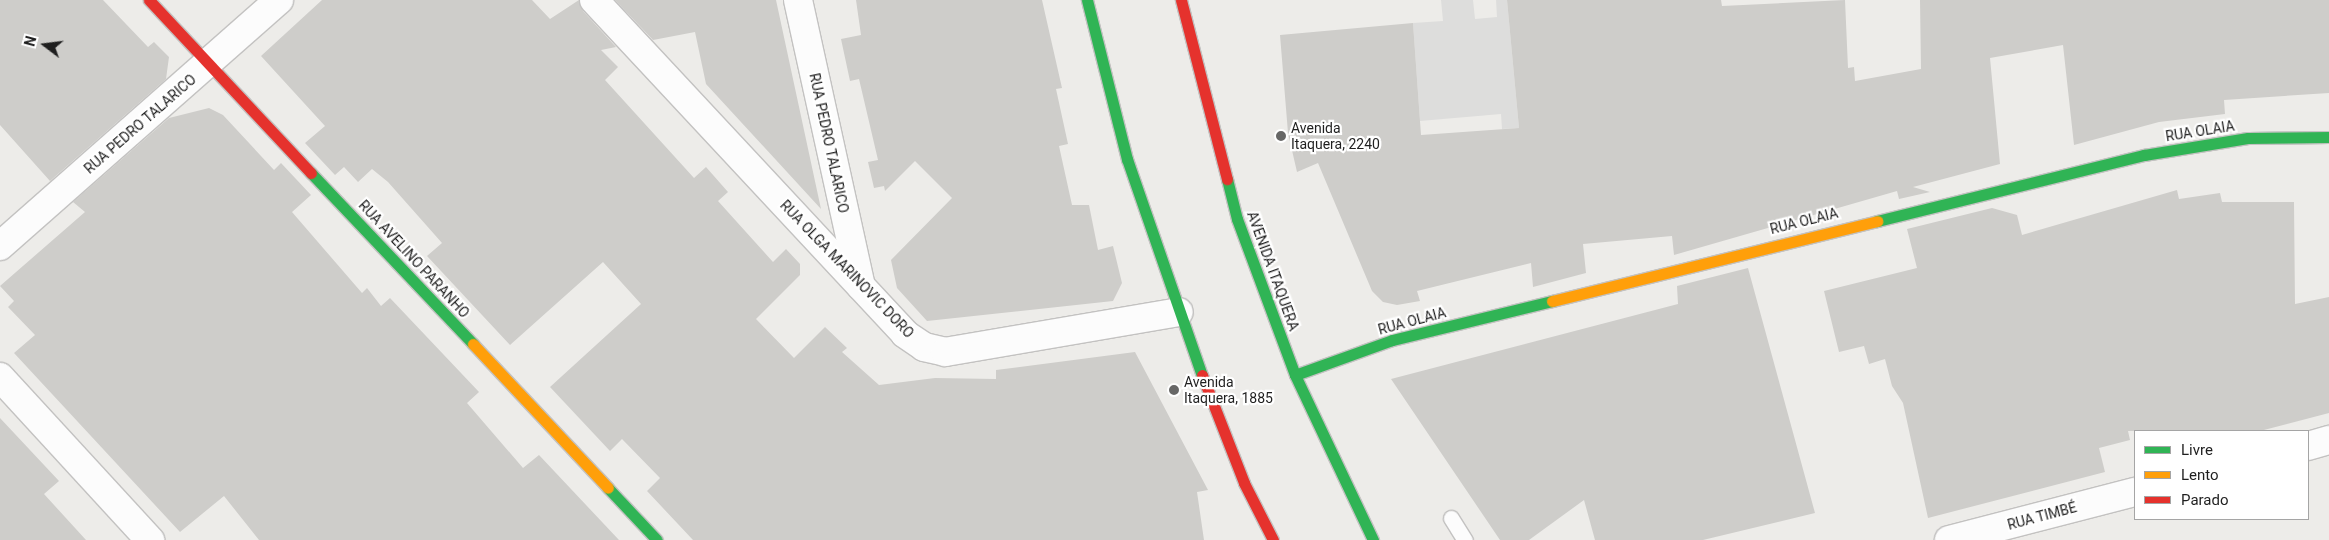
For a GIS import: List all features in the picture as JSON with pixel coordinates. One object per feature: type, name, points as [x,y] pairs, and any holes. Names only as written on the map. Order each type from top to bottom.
[{"type":"street","name":"RUA AVELINO PARANHO","points":[[149,0],[657,540]]},
{"type":"street","name":"RUA PEDRO TALARICO","points":[[0,246],[210,63],[279,0]]},
{"type":"street","name":"RUA OLGA MARINOVIC DORO","points":[[594,0],[906,334],[924,347],[945,352],[1179,312]]},
{"type":"street","name":"RUA PEDRO TALARICO","points":[[798,0],[861,286]]},
{"type":"street","points":[[1087,0],[1127,159],[1179,312],[1244,483],[1273,540]]},
{"type":"street","name":"AVENIDA ITAQUERA","points":[[1181,0],[1237,219],[1296,375],[1373,540]]},
{"type":"street","name":"RUA OLAIA","points":[[1296,375],[1392,340],[2144,155],[2248,138],[2329,138]]},
{"type":"street","points":[[0,377],[150,540]]},
{"type":"street","points":[[2309,446],[2329,440]]},
{"type":"street","name":"RUA TIMBÉ","points":[[1949,540],[2134,492]]},
{"type":"lane","points":[[1451,518],[1465,540]]},
{"type":"shaded area","points":[[1441,0],[1473,0],[1475,19],[1497,17],[1496,0],[1507,0],[1519,128],[1502,129],[1501,114],[1420,121],[1413,23],[1443,21]]},
{"type":"building","points":[[0,0],[103,0],[148,47],[154,42],[169,57],[166,79],[50,181],[0,125]]},
{"type":"building","points":[[322,0],[532,0],[550,19],[579,0],[583,11],[616,47],[601,50],[618,67],[605,80],[694,178],[706,167],[728,192],[718,201],[773,262],[786,249],[800,264],[800,275],[756,319],[794,358],[825,327],[847,348],[842,352],[879,385],[935,378],[996,379],[996,370],[1135,352],[1208,490],[1197,492],[1204,540],[693,540],[647,491],[660,478],[622,439],[610,451],[550,387],[641,304],[603,262],[510,345],[427,256],[442,243],[388,182],[372,169],[358,182],[344,167],[335,175],[305,143],[325,126],[261,56]]},
{"type":"building","points":[[615,0],[776,0],[821,209],[706,84],[695,32],[653,40]]},
{"type":"building","points":[[856,0],[1042,0],[1062,88],[1056,89],[1068,144],[1059,146],[1072,205],[1089,205],[1098,250],[1113,246],[1122,283],[1113,301],[927,321],[897,288],[891,260],[952,198],[915,161],[885,191],[884,186],[874,188],[868,162],[878,160],[859,79],[850,81],[841,39],[861,35]]},
{"type":"building","points":[[1507,0],[1721,0],[1722,6],[1845,0],[1848,68],[1854,67],[1855,81],[1921,69],[1920,0],[2329,0],[2329,93],[2224,100],[2225,114],[2159,122],[2074,145],[2063,45],[1990,58],[2000,164],[1913,187],[1930,192],[1899,199],[1897,191],[1674,255],[1672,236],[1583,244],[1586,273],[1533,287],[1531,263],[1417,291],[1420,301],[1397,305],[1383,302],[1372,291],[1318,163],[1297,172],[1288,133],[1280,35],[1413,23],[1421,135],[1519,128]]},
{"type":"building","points":[[209,108],[223,115],[274,170],[281,163],[311,195],[292,212],[362,293],[367,288],[381,306],[390,298],[479,392],[467,403],[523,468],[539,455],[619,540],[259,540],[224,496],[180,532],[14,353],[35,335],[8,307],[14,301],[0,286],[85,212],[73,202],[169,118]]},
{"type":"building","points":[[2177,190],[2179,199],[2220,193],[2222,202],[2294,202],[2295,304],[2329,297],[2329,413],[2264,430],[2128,431],[2130,440],[2099,448],[2105,472],[1928,518],[1903,403],[1892,386],[1885,359],[1869,364],[1864,346],[1839,352],[1824,291],[1917,268],[1907,229],[1992,208],[2017,215],[2022,235]]},
{"type":"building","points":[[1748,268],[1815,513],[1703,540],[1595,540],[1584,500],[1529,540],[1500,540],[1391,379],[1678,304],[1677,286]]},
{"type":"building","points":[[0,418],[59,481],[44,494],[86,540],[0,540]]},
{"type":"traffic: fast","points":[[1087,0],[1127,159],[1202,375]]},
{"type":"traffic: fast","points":[[1877,221],[2144,155],[2248,138],[2329,137]]},
{"type":"traffic: fast","points":[[311,173],[473,344]]},
{"type":"traffic: fast","points":[[1227,179],[1237,219],[1295,375],[1373,540]]},
{"type":"traffic: fast","points":[[1295,375],[1392,340],[1552,301]]},
{"type":"traffic: fast","points":[[608,488],[657,540]]},
{"type":"traffic: slow","points":[[1552,301],[1877,221]]},
{"type":"traffic: slow","points":[[473,344],[608,488]]},
{"type":"traffic: jam","points":[[149,0],[311,173]]},
{"type":"traffic: jam","points":[[1181,0],[1227,179]]},
{"type":"traffic: jam","points":[[1202,375],[1244,483],[1273,540]]},
{"type":"place","name":"Avenida Itaquera, 2240","points":[[1281,136]]},
{"type":"place","name":"Avenida Itaquera, 1885","points":[[1174,390]]}]
